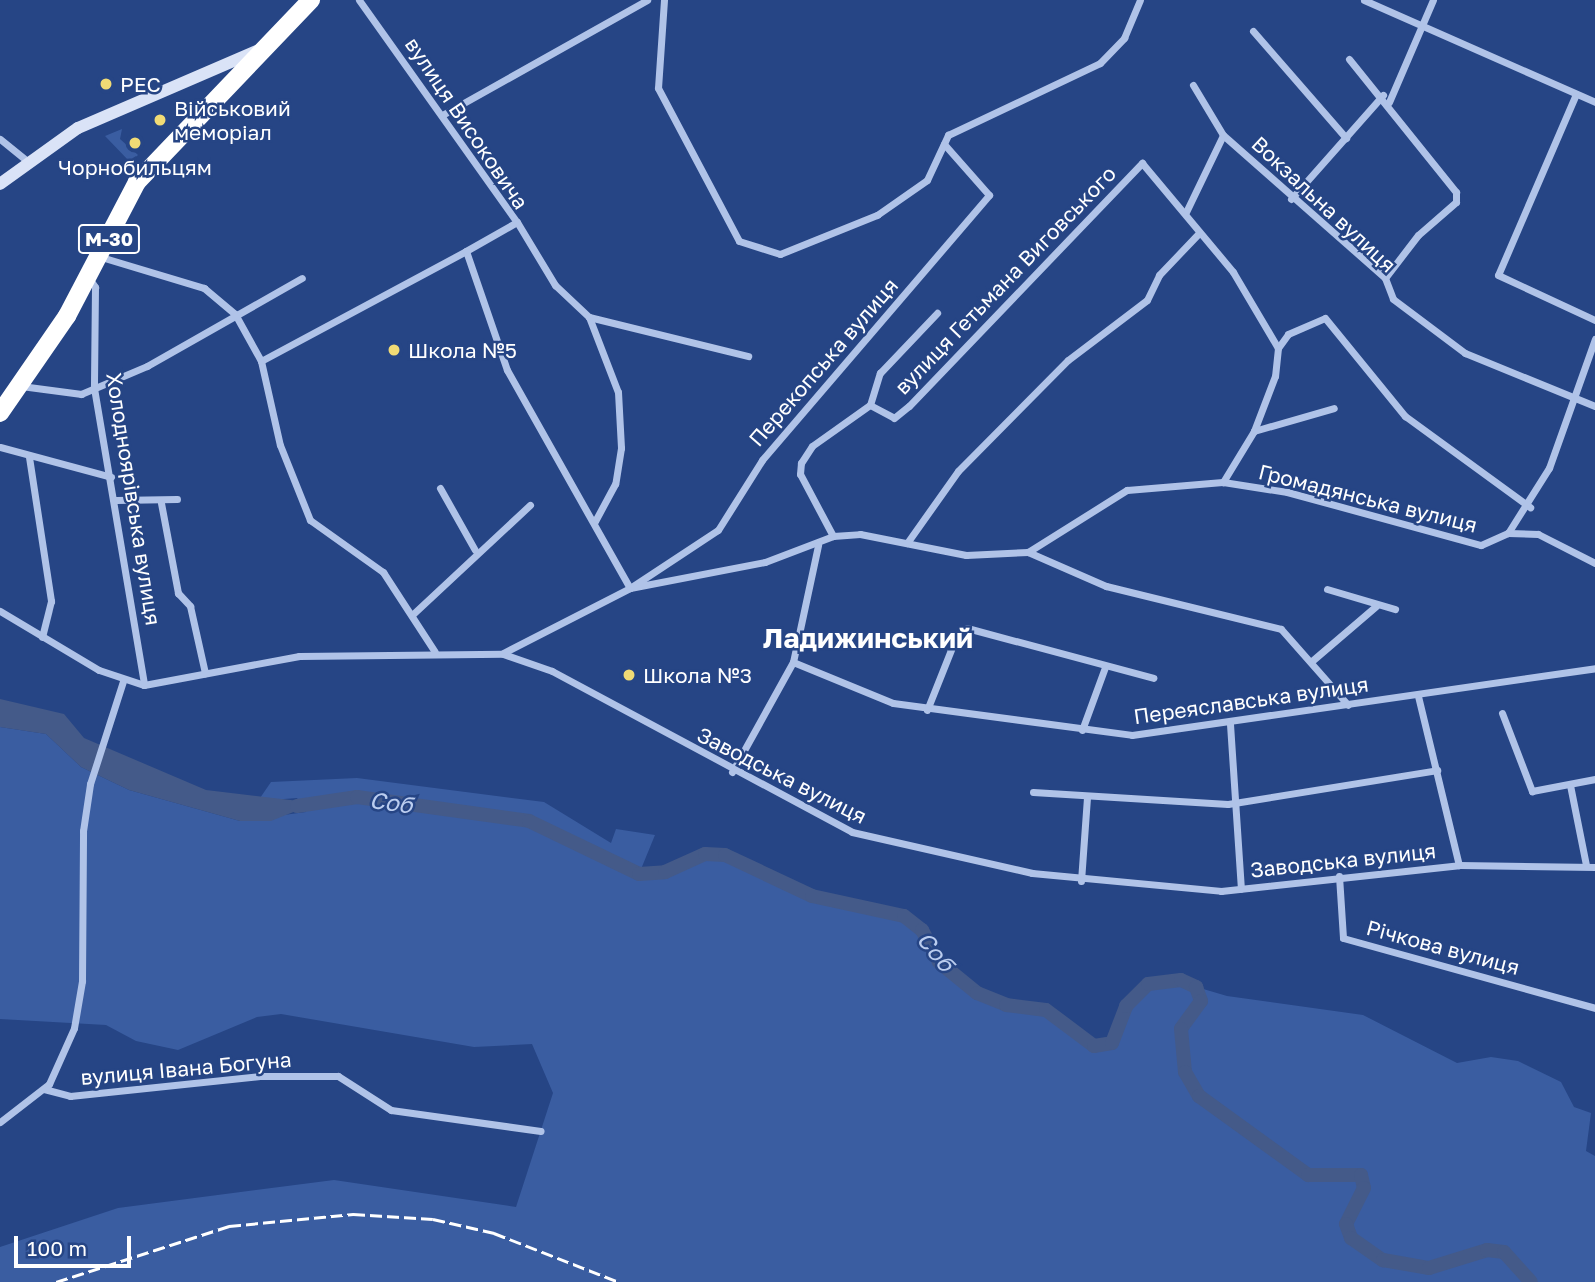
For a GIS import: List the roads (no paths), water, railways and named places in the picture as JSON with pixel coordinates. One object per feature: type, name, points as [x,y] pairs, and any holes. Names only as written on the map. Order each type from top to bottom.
[{"type":"highway","name":"М-30","points":[[0,412],[21,386],[89,278],[137,182],[226,72],[268,46],[312,0]]},
{"type":"street","name":"вулиця Високовича","points":[[261,361],[517,222],[444,114],[359,0]]},
{"type":"street","points":[[444,114],[647,0]]},
{"type":"street","points":[[664,0],[658,88],[739,241],[780,254],[877,215],[927,180],[948,135],[1100,62],[1124,38],[1140,0]]},
{"type":"street","points":[[1364,0],[1422,28],[1595,102]]},
{"type":"street","points":[[1389,102],[1433,0]]},
{"type":"street","points":[[1253,31],[1346,138]]},
{"type":"street","points":[[1349,59],[1389,102],[1411,141],[1456,192],[1455,202],[1418,234],[1385,278]]},
{"type":"street","points":[[0,184],[26,159],[100,117],[226,72]]},
{"type":"street","name":"Вокзальна вулиця","points":[[1194,85],[1223,135],[1291,199],[1385,278],[1393,299],[1465,353],[1595,406]]},
{"type":"street","points":[[1576,94],[1498,275],[1595,320]]},
{"type":"street","points":[[1291,199],[1383,95]]},
{"type":"street","points":[[1223,135],[1186,212],[1198,233],[1233,272],[1278,348]]},
{"type":"street","points":[[0,139],[26,159]]},
{"type":"street","name":"Перекопська вулиця","points":[[630,588],[718,530],[762,460],[989,195],[944,144]]},
{"type":"street","name":"вулиця Гетьмана Виговського","points":[[870,405],[894,418],[909,406],[1142,163],[1186,212]]},
{"type":"street","points":[[517,222],[555,285],[589,317],[618,392],[621,447],[615,484],[594,523]]},
{"type":"street","points":[[907,543],[958,471],[1068,359],[1147,300],[1159,275],[1198,233]]},
{"type":"street","points":[[467,251],[507,370],[630,588]]},
{"type":"street","points":[[100,257],[204,288],[235,314],[261,361],[280,445],[310,520],[383,572],[413,614],[435,652]]},
{"type":"street","name":"Холодноярівська вулиця","points":[[89,278],[95,287],[94,388],[116,500],[144,685]]},
{"type":"street","points":[[21,386],[81,394],[147,366],[302,278]]},
{"type":"street","points":[[503,654],[630,588],[818,545],[833,536],[800,474],[801,463],[812,446],[870,405],[880,373],[937,313]]},
{"type":"street","points":[[589,317],[748,356]]},
{"type":"street","points":[[1223,482],[1254,431],[1275,376],[1278,348],[1289,334],[1325,318],[1405,416],[1530,507]]},
{"type":"street","points":[[1508,533],[1530,507],[1570,396],[1595,339]]},
{"type":"street","points":[[1254,431],[1334,408]]},
{"type":"street","points":[[0,447],[111,477]]},
{"type":"street","points":[[29,457],[51,601],[42,637]]},
{"type":"street","name":"Громадянська вулиця","points":[[833,536],[907,543],[966,555],[1028,552],[1127,490],[1223,482],[1287,492],[1481,545],[1508,533],[1552,538],[1595,563]]},
{"type":"street","points":[[440,488],[475,550]]},
{"type":"street","points":[[116,500],[161,503],[177,499]]},
{"type":"street","points":[[161,503],[178,593],[190,606],[205,673]]},
{"type":"street","points":[[413,614],[475,550],[530,505]]},
{"type":"street","points":[[732,772],[793,662],[818,545]]},
{"type":"street","points":[[1028,552],[1105,586],[1272,625],[1313,660],[1348,705]]},
{"type":"street","points":[[1326,589],[1395,610]]},
{"type":"street","points":[[1313,660],[1376,606]]},
{"type":"street","name":"Заводська вулиця","points":[[0,611],[123,681],[144,685],[299,656],[435,652],[503,654],[552,671],[732,772],[863,836],[1081,881],[1241,890],[1339,876],[1459,865],[1595,867]]},
{"type":"street","points":[[927,710],[956,636],[967,628],[1153,678]]},
{"type":"street","name":"Переяславська вулиця","points":[[793,662],[893,703],[927,710],[1132,735],[1230,724],[1595,668]]},
{"type":"street","points":[[1082,730],[1105,667]]},
{"type":"street","points":[[0,1122],[44,1089],[66,1050],[79,1004],[81,853],[90,784],[123,681]]},
{"type":"street","points":[[1418,696],[1459,865]]},
{"type":"street","points":[[1502,713],[1532,791],[1595,779]]},
{"type":"street","points":[[1230,724],[1241,890]]},
{"type":"street","points":[[1033,792],[1237,803],[1437,770]]},
{"type":"street","points":[[1570,785],[1586,865]]},
{"type":"street","points":[[1081,881],[1087,797]]},
{"type":"street","name":"Річкова вулиця","points":[[1339,876],[1343,938],[1595,1008]]},
{"type":"street","name":"вулиця Івана Богуна","points":[[44,1089],[70,1096],[260,1076],[338,1076],[391,1110],[541,1131]]},
{"type":"waterway","name":"Соб","points":[[297,806],[357,797],[529,821],[639,874],[665,872],[705,854],[725,855],[812,896],[904,916],[922,930],[939,962],[977,993],[1006,1005],[1046,1010],[1094,1046],[1112,1043],[1126,1006],[1148,984],[1181,980],[1196,987],[1201,1001],[1181,1029],[1185,1072],[1199,1096],[1308,1175],[1361,1175],[1364,1188],[1346,1224],[1351,1238],[1383,1260],[1429,1268],[1487,1250],[1504,1252],[1531,1282]]},
{"type":"railway","points":[[56,1282],[229,1226],[353,1214],[433,1219],[494,1233],[619,1282]]},
{"type":"place","name":"РЕС","points":[[106,84]]},
{"type":"place","name":"Військовий меморіал","points":[[160,120]]},
{"type":"place","name":"Чорнобильцям","points":[[135,143]]},
{"type":"place","name":"Школа №5","points":[[394,350]]},
{"type":"place","name":"Школа №3","points":[[629,675]]},
{"type":"district","name":"Ладижинський","points":[[868,638]]}]
